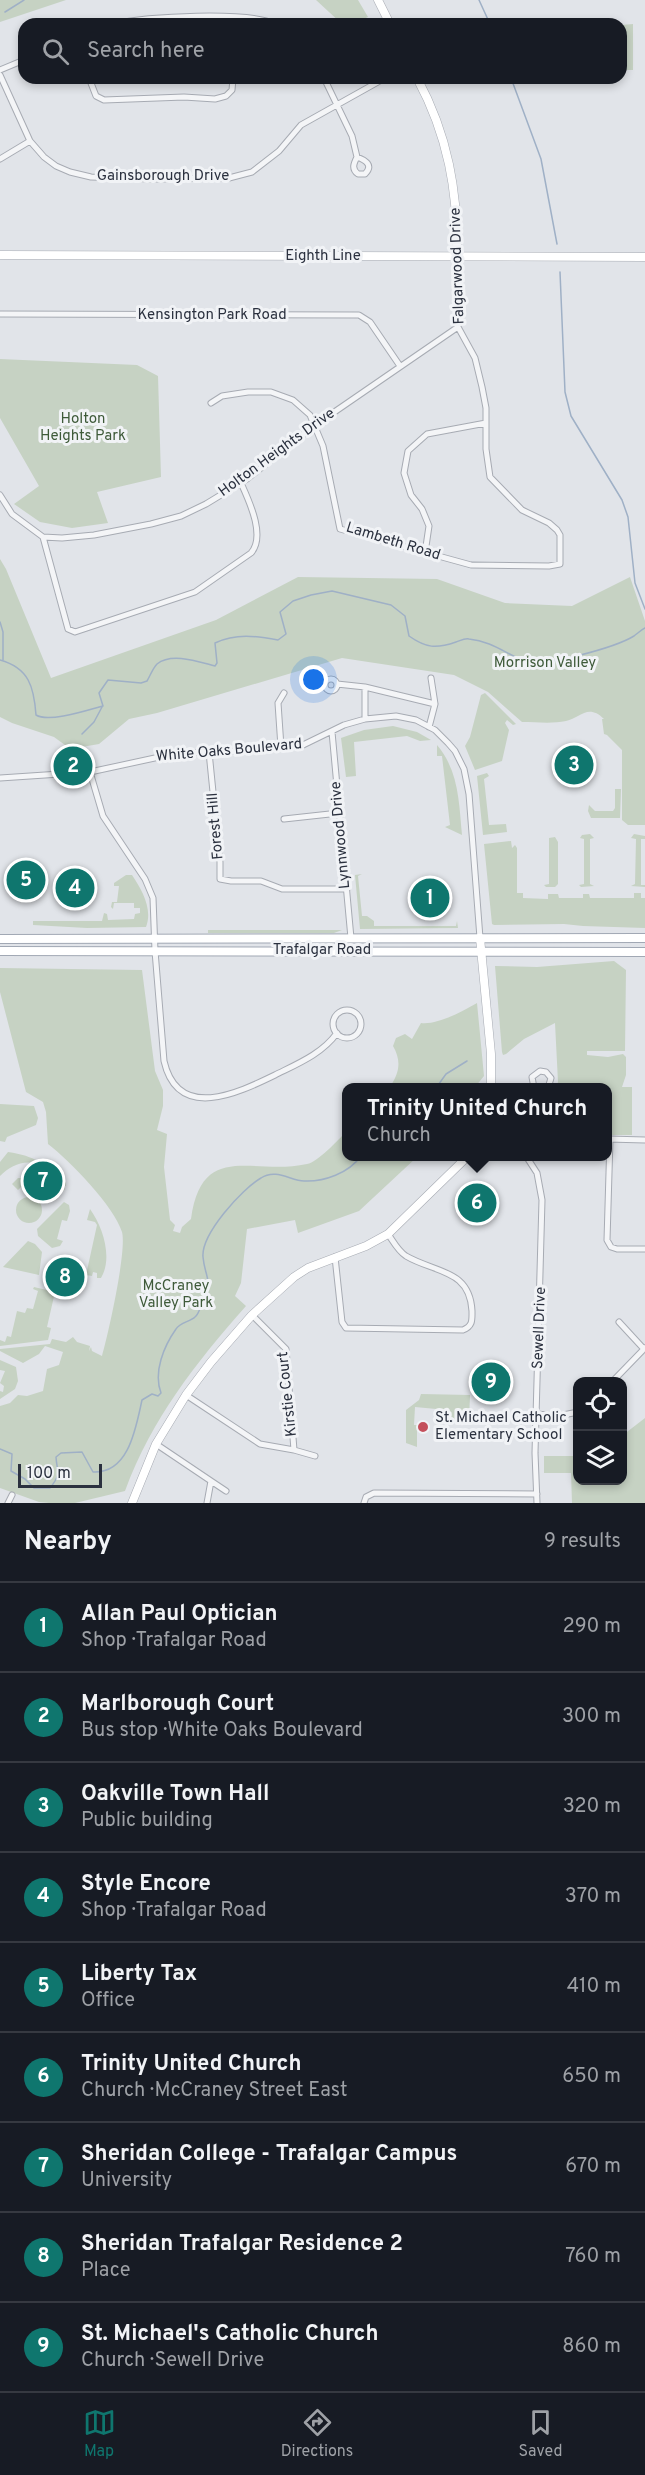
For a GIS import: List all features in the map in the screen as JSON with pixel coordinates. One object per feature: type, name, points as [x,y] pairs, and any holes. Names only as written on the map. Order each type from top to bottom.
[{"type":"main road","name":"Trafalgar Road","points":[[0,939],[645,938]]},
{"type":"main road","name":"Trafalgar Road","points":[[0,951],[645,952]]},
{"type":"street","points":[[378,0],[387,18]]},
{"type":"street","points":[[0,70],[18,62]]},
{"type":"street","name":"Gainsborough Drive","points":[[0,75],[30,141],[44,157],[70,172],[91,177],[229,178],[252,172],[279,151],[301,125],[374,84]]},
{"type":"street","points":[[91,84],[96,96],[104,100],[184,97],[215,99],[226,96],[232,90],[232,84]]},
{"type":"street","points":[[327,84],[352,136],[357,157]]},
{"type":"street","name":"Falgarwood Drive","points":[[420,84],[435,116],[454,183],[458,327],[475,358],[486,408],[486,449],[490,477],[522,510],[549,523],[557,530],[560,535],[560,564]]},
{"type":"street","points":[[0,159],[30,141]]},
{"type":"street","name":"Eighth Line","points":[[0,255],[645,257]]},
{"type":"street","name":"Kensington Park Road","points":[[0,314],[359,315],[370,322],[400,366]]},
{"type":"street","name":"Holton Heights Drive","points":[[43,537],[94,535],[151,524],[181,516],[206,504],[241,483],[314,426],[458,327]]},
{"type":"street","name":"Lambeth Road","points":[[211,403],[222,396],[271,392],[293,400],[310,415],[323,446],[340,529],[471,565],[549,566],[560,564]]},
{"type":"street","points":[[425,553],[429,526],[422,509],[411,495],[405,473],[408,451],[427,434],[486,423]]},
{"type":"street","points":[[0,495],[12,514],[43,537],[68,629],[75,632],[195,592],[251,553],[257,546],[258,539],[251,506],[241,483]]},
{"type":"street","points":[[429,727],[435,704],[431,678]]},
{"type":"street","points":[[337,684],[365,687],[435,704]]},
{"type":"street","points":[[365,687],[365,719]]},
{"type":"street","points":[[281,747],[278,703],[284,693]]},
{"type":"street","name":"White Oaks Boulevard","points":[[0,778],[90,772],[178,753],[303,745],[365,719],[396,716],[416,720],[429,727],[455,751],[467,781],[491,1054],[491,1083]]},
{"type":"street","name":"Lynnwood Drive","points":[[332,732],[351,938]]},
{"type":"street","name":"Forest Hill","points":[[209,752],[220,879],[261,882],[282,889],[346,889]]},
{"type":"street","points":[[90,772],[103,816],[150,888],[155,914],[154,939],[164,1061],[172,1082],[184,1093],[193,1097],[211,1098],[236,1093],[317,1052],[337,1034]]},
{"type":"street","points":[[284,819],[339,813]]},
{"type":"street","points":[[347,1010],[356,1014],[360,1022],[356,1034],[348,1037],[337,1034],[333,1025],[336,1015],[347,1010]]},
{"type":"street","points":[[533,1083],[532,1077],[540,1071],[546,1072],[550,1078],[549,1083]]},
{"type":"street","points":[[612,1139],[645,1140]]},
{"type":"street","points":[[132,1503],[156,1444],[186,1395],[252,1315],[294,1277],[308,1268],[366,1246],[388,1234],[463,1161]]},
{"type":"street","name":"Sewell Drive","points":[[529,1161],[537,1173],[542,1200],[537,1503]]},
{"type":"street","points":[[609,1161],[607,1240],[611,1247],[617,1249],[645,1249]]},
{"type":"street","points":[[335,1257],[342,1322],[346,1328],[464,1330],[470,1327],[472,1298],[464,1284],[454,1276],[404,1255],[388,1234]]},
{"type":"street","name":"Kirstie Court","points":[[252,1315],[286,1349],[294,1450]]},
{"type":"street","points":[[617,1377],[645,1348],[619,1322]]},
{"type":"street","name":"Kirstie Court","points":[[186,1395],[260,1444],[315,1456]]},
{"type":"street","points":[[537,1414],[558,1416],[573,1413]]},
{"type":"street","points":[[156,1444],[226,1491]]},
{"type":"street","points":[[207,1503],[211,1481]]},
{"type":"street","points":[[364,1503],[366,1497],[374,1493],[537,1494]]},
{"type":"street","points":[[8,1503],[12,1495]]},
{"type":"green space","points":[[0,0],[66,0],[0,22]]},
{"type":"green space","points":[[316,0],[358,0],[368,17],[366,18],[336,18]]},
{"type":"green space","points":[[627,24],[633,24],[633,70],[627,70]]},
{"type":"green space","name":"Holton Heights Park","points":[[0,359],[137,365],[158,376],[161,477],[97,492],[108,523],[72,528],[40,522],[14,504],[39,486],[0,418]]},
{"type":"green space","name":"Morrison Valley","points":[[0,559],[51,678],[216,620],[298,577],[437,579],[505,603],[572,606],[630,577],[645,621],[645,825],[628,825],[622,820],[622,750],[604,734],[602,719],[604,719],[598,714],[584,713],[561,722],[522,722],[488,692],[454,675],[342,658],[157,713],[129,719],[99,744],[76,748],[65,745],[54,737],[0,717]]},
{"type":"green space","points":[[485,693],[516,724],[513,725],[507,720],[505,723],[509,730],[502,761],[475,770],[465,746],[470,737],[481,695]]},
{"type":"green space","points":[[393,726],[417,732],[431,740],[420,741],[407,736],[354,742],[356,776],[346,777],[341,738],[364,730]]},
{"type":"green space","points":[[437,745],[454,776],[459,799],[462,835],[445,827],[450,825],[442,756],[437,756]]},
{"type":"green space","points":[[487,773],[489,776],[484,779],[489,825],[506,824],[507,832],[483,835],[477,776]]},
{"type":"green space","points":[[615,789],[621,789],[620,818],[591,818],[588,811],[589,805],[595,811],[613,811]]},
{"type":"green space","points":[[590,834],[594,838],[590,839],[590,884],[594,886],[581,887],[579,885],[584,884],[584,839],[580,838],[582,835]]},
{"type":"green space","points":[[634,834],[645,836],[645,839],[641,839],[641,885],[645,887],[631,886],[635,884],[636,839],[631,838]]},
{"type":"green space","points":[[555,837],[558,842],[558,884],[555,887],[546,887],[544,885],[549,884],[549,838]]},
{"type":"green space","points":[[511,841],[512,848],[515,845],[517,848],[517,893],[523,893],[523,898],[548,899],[548,894],[558,894],[559,898],[583,898],[583,894],[589,894],[590,898],[634,898],[634,893],[641,893],[641,898],[645,898],[645,928],[564,924],[492,924],[484,844]]},
{"type":"green space","points":[[362,874],[358,876],[362,916],[367,916],[374,921],[374,926],[456,926],[457,921],[458,928],[360,929],[355,875]]},
{"type":"green space","points":[[126,875],[132,875],[145,900],[148,913],[146,927],[87,928],[33,925],[33,921],[102,921],[104,913],[107,914],[108,920],[134,919],[135,914],[140,913],[140,908],[134,908],[134,903],[114,903],[113,909],[111,907],[112,902],[117,902],[119,886],[114,886],[114,883]]},
{"type":"green space","points":[[208,930],[342,930],[334,933],[208,933]]},
{"type":"green space","points":[[614,961],[626,970],[625,1051],[587,1051],[587,1055],[608,1057],[623,1054],[626,1057],[626,1075],[622,1087],[632,1087],[632,1135],[612,1135],[612,1083],[558,1083],[555,1023],[524,1039],[503,1055],[495,966],[537,967]]},
{"type":"green space","name":"McCraney Valley Park","points":[[0,968],[142,970],[155,1071],[163,1090],[163,1106],[157,1130],[167,1134],[164,1167],[170,1220],[175,1225],[173,1231],[180,1233],[182,1227],[191,1219],[197,1194],[206,1179],[218,1170],[233,1166],[287,1167],[307,1164],[322,1155],[342,1136],[342,1161],[413,1161],[359,1211],[298,1233],[295,1220],[247,1229],[241,1283],[235,1296],[246,1306],[209,1349],[176,1393],[148,1439],[125,1491],[75,1503],[39,1502],[0,1488],[0,1406],[10,1403],[18,1395],[27,1396],[43,1391],[47,1369],[59,1365],[63,1352],[45,1346],[39,1354],[23,1363],[0,1349],[50,1344],[52,1339],[66,1342],[73,1337],[77,1342],[90,1346],[89,1351],[91,1347],[92,1351],[102,1356],[122,1256],[122,1232],[101,1197],[68,1161],[48,1144],[43,1102],[26,1092],[0,992]]},
{"type":"green space","points":[[477,1003],[484,1076],[478,1083],[392,1083],[398,1067],[398,1057],[393,1046],[396,1038],[405,1034],[412,1039],[421,1023],[442,1020]]},
{"type":"green space","points":[[0,1104],[34,1106],[38,1118],[36,1125],[7,1137],[5,1142],[0,1141]]},
{"type":"green space","points":[[8,1152],[40,1162],[59,1176],[66,1186],[42,1166],[36,1164],[17,1165],[0,1176],[0,1162]]},
{"type":"green space","points":[[18,1178],[34,1178],[52,1196],[62,1186],[65,1189],[54,1201],[51,1197],[48,1202],[38,1192],[33,1182],[25,1183],[18,1190],[12,1184]]},
{"type":"green space","points":[[29,1197],[38,1201],[42,1210],[38,1219],[29,1223],[20,1219],[16,1210],[20,1201]]},
{"type":"green space","points":[[64,1202],[69,1205],[70,1211],[67,1221],[62,1220],[57,1239],[63,1241],[60,1246],[52,1248],[38,1236],[37,1229]]},
{"type":"green space","points":[[90,1209],[105,1243],[105,1270],[101,1278],[97,1278],[97,1273],[93,1272],[92,1276],[86,1275],[97,1225],[87,1220]]},
{"type":"green space","points":[[28,1241],[35,1244],[42,1252],[39,1275],[3,1267]]},
{"type":"green space","points":[[34,1287],[55,1292],[47,1327],[51,1328],[48,1340],[0,1346],[0,1340],[5,1342],[7,1336],[11,1337],[17,1311],[25,1313],[27,1308],[33,1309],[38,1291],[33,1289]]},
{"type":"green space","points":[[0,1360],[16,1367],[18,1381],[15,1389],[0,1399],[0,1391],[3,1392],[4,1386],[0,1383],[5,1371],[0,1370]]},
{"type":"green space","points":[[421,1394],[470,1395],[469,1420],[449,1419],[447,1410],[415,1407],[414,1425],[417,1425],[417,1447],[406,1443],[406,1410],[419,1400]]},
{"type":"green space","points":[[645,1418],[645,1503],[572,1503],[571,1473],[544,1473],[544,1456],[573,1456],[573,1485],[627,1485],[627,1432]]},
{"type":"waterway","points":[[5,12],[24,0]]},
{"type":"waterway","points":[[479,0],[487,18]]},
{"type":"waterway","points":[[513,84],[541,159],[557,244]]},
{"type":"waterway","points":[[560,272],[565,392],[571,416],[622,500],[628,517],[635,583],[645,609]]},
{"type":"waterway","points":[[0,660],[18,668],[24,674],[34,696],[36,715],[50,718],[103,706],[99,693],[108,680],[141,683],[147,681],[157,664],[163,660],[178,658],[215,666],[217,663],[215,643],[246,636],[278,640],[286,634],[280,612],[293,601],[332,591],[391,605],[405,616],[409,636],[426,645],[443,646],[465,639],[477,640],[524,661],[547,662],[596,651],[625,641],[645,628]]},
{"type":"waterway","points":[[0,622],[3,632],[3,660]]},
{"type":"waterway","points":[[82,734],[94,722],[102,707]]},
{"type":"waterway","points":[[440,1083],[446,1074],[467,1061]]},
{"type":"waterway","points":[[0,1449],[12,1454],[11,1471],[25,1479],[34,1488],[50,1488],[54,1483],[58,1470],[56,1457],[61,1453],[82,1452],[93,1472],[105,1471],[115,1465],[129,1447],[142,1400],[152,1394],[158,1396],[161,1393],[159,1368],[167,1343],[182,1323],[193,1319],[199,1312],[208,1282],[203,1257],[204,1247],[224,1213],[253,1184],[267,1175],[304,1181],[320,1180],[343,1172],[357,1161]]},
{"type":"place","name":"Oakville Town Hall","points":[[574,765]]},
{"type":"place","name":"Marlborough Court","points":[[73,766]]},
{"type":"place","name":"Liberty Tax","points":[[26,880]]},
{"type":"place","name":"Style Encore","points":[[75,888]]},
{"type":"place","name":"Allan Paul Optician","points":[[430,898]]},
{"type":"place","name":"Sheridan College - Trafalgar Campus","points":[[43,1181]]},
{"type":"place","name":"Trinity United Church","points":[[477,1203]]},
{"type":"place","name":"Sheridan Trafalgar Residence 2","points":[[65,1277]]},
{"type":"place","name":"St. Michael's Catholic Church","points":[[491,1382]]},
{"type":"place","name":"St. Michael Catholic Elementary School","points":[[423,1427]]}]
